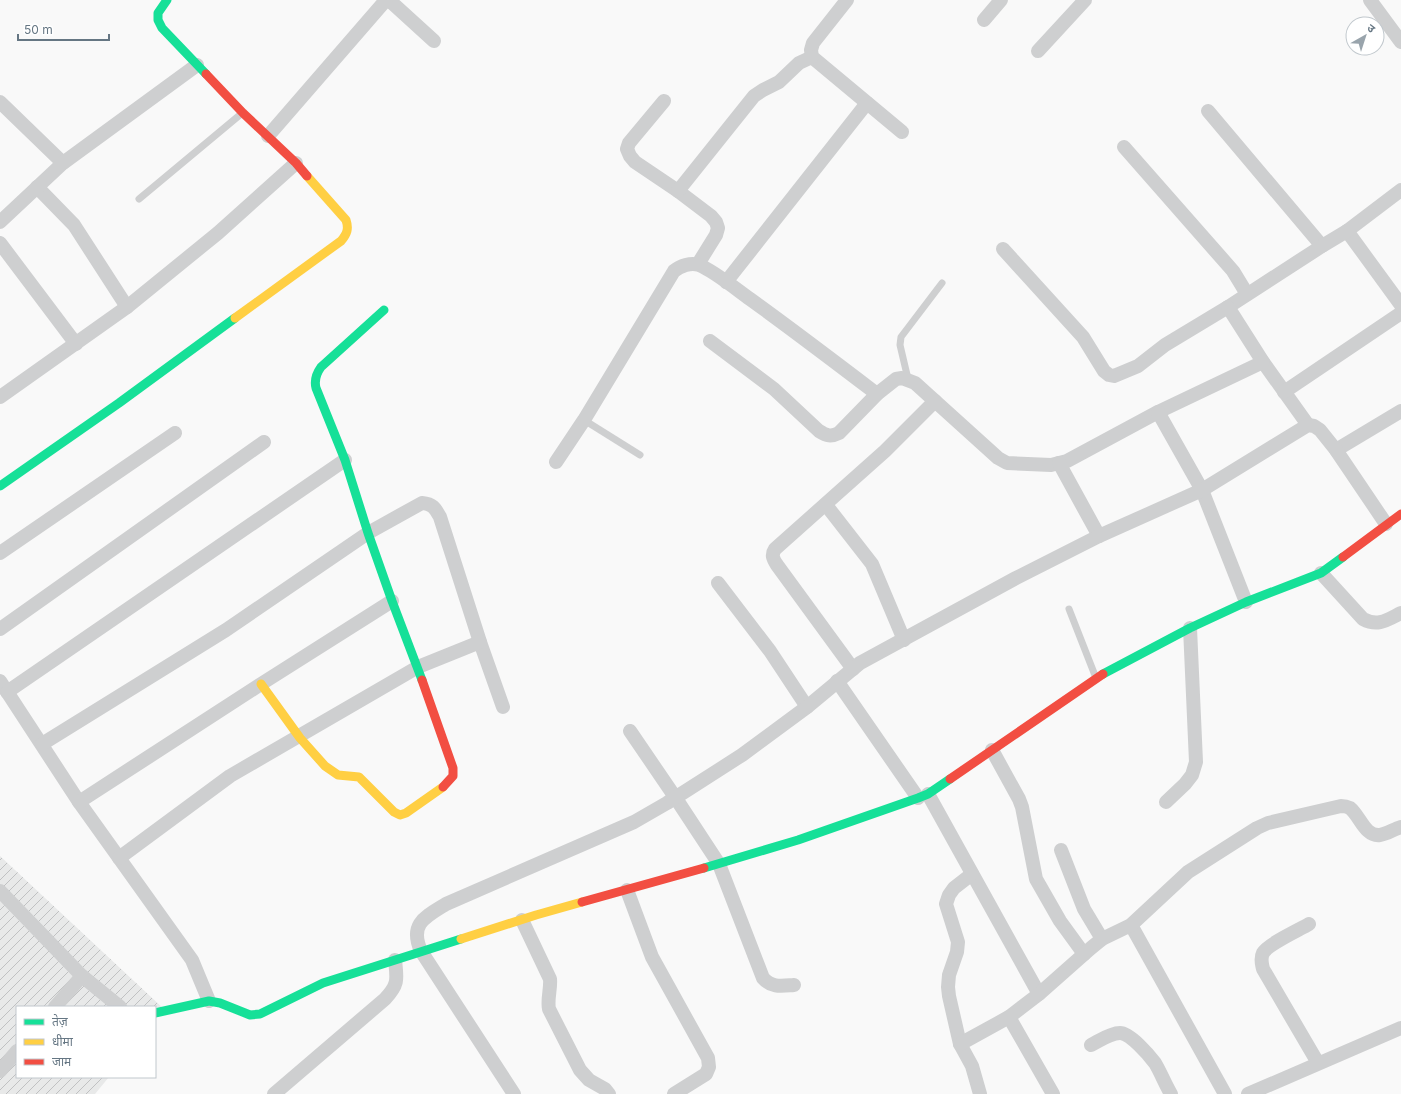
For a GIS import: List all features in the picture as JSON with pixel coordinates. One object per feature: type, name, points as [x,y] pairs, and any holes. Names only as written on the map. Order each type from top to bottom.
[{"type":"street","points":[[0,486],[119,403],[346,236],[348,227],[346,220],[296,163],[243,113],[162,28],[158,22],[157,15],[159,9],[167,0]]},
{"type":"street","points":[[268,136],[386,0]]},
{"type":"street","points":[[390,0],[434,41]]},
{"type":"street","points":[[847,0],[813,43],[810,50],[812,57],[902,132]]},
{"type":"street","points":[[984,20],[1001,0]]},
{"type":"street","points":[[1038,51],[1085,0]]},
{"type":"street","points":[[1370,0],[1401,42]]},
{"type":"street","points":[[678,191],[754,96],[779,82],[799,63],[812,57]]},
{"type":"street","points":[[0,222],[63,163],[197,65]]},
{"type":"street","points":[[664,101],[629,143],[627,149],[635,162],[678,191],[711,216],[716,222],[718,228],[716,235],[698,264]]},
{"type":"street","points":[[0,102],[63,163]]},
{"type":"street","points":[[726,282],[867,103]]},
{"type":"street","points":[[1208,111],[1322,246]]},
{"type":"street","points":[[1124,147],[1233,271],[1247,294]]},
{"type":"street","points":[[0,398],[127,307],[218,233],[296,163]]},
{"type":"street","points":[[37,187],[74,225],[127,307]]},
{"type":"street","points":[[1003,249],[1083,337],[1104,371],[1109,375],[1114,376],[1138,366],[1158,349],[1228,308],[1247,294],[1347,231],[1401,190]]},
{"type":"street","points":[[1347,231],[1401,305]]},
{"type":"street","points":[[0,243],[76,344]]},
{"type":"street","points":[[556,462],[584,420],[674,271],[678,268],[692,264],[698,264],[726,282],[812,344],[877,394]]},
{"type":"street","points":[[1228,308],[1263,362],[1308,425]]},
{"type":"street","points":[[261,684],[298,737],[332,773],[340,776],[352,775],[359,777],[394,812],[400,815],[406,813],[445,786],[450,782],[453,776],[453,768],[418,667],[392,601],[368,533],[345,460],[314,380],[321,367],[384,310]]},
{"type":"street","points":[[1284,392],[1401,313]]},
{"type":"street","points":[[710,341],[774,389],[819,431],[826,435],[833,436],[839,433],[877,394],[896,379],[902,378],[908,379],[915,383],[998,458],[1007,462],[1051,465],[1066,461],[1158,412],[1263,362]]},
{"type":"street","points":[[853,669],[773,559],[772,553],[885,452],[935,401]]},
{"type":"street","points":[[1336,450],[1401,411]]},
{"type":"street","points":[[1158,412],[1202,490],[1246,602]]},
{"type":"street","points":[[514,1094],[421,951],[417,941],[417,932],[421,921],[426,916],[446,904],[625,826],[742,755],[807,707],[860,663],[1016,578],[1099,536],[1202,490],[1308,425],[1314,426],[1320,430],[1336,450],[1386,524]]},
{"type":"street","points":[[0,553],[175,432]]},
{"type":"street","points":[[0,629],[264,442]]},
{"type":"street","points":[[209,1001],[192,960],[79,802],[3,686],[345,460]]},
{"type":"street","points":[[1058,463],[1099,536]]},
{"type":"street","points":[[42,744],[226,630],[368,533],[422,503],[429,504],[435,509],[440,517],[503,708]]},
{"type":"street","points":[[826,505],[872,564],[904,640]]},
{"type":"street","points":[[156,1013],[209,1001],[220,1003],[250,1015],[260,1014],[323,983],[522,920],[798,840],[923,796],[1096,678],[1190,628],[1246,602],[1321,573],[1401,514]]},
{"type":"street","points":[[1321,573],[1363,619],[1371,623],[1380,623],[1401,614]]},
{"type":"street","points":[[718,583],[770,651],[807,707]]},
{"type":"street","points":[[79,802],[392,601]]},
{"type":"street","points":[[1166,802],[1185,784],[1192,775],[1196,762],[1190,628]]},
{"type":"street","points":[[119,858],[230,776],[418,667],[480,642]]},
{"type":"street","points":[[837,681],[923,796],[972,874],[1039,994]]},
{"type":"street","points":[[630,731],[718,864],[763,978],[768,983],[775,986],[794,985]]},
{"type":"street","points":[[992,750],[1022,807],[1036,879],[1060,921],[1084,954]]},
{"type":"street","points":[[960,1044],[1009,1017],[1039,994],[1102,939],[1131,925],[1188,872],[1257,828],[1268,823],[1341,806],[1349,807],[1356,814],[1366,829],[1373,834],[1380,835],[1401,827]]},
{"type":"street","points":[[1061,850],[1084,909],[1102,939]]},
{"type":"street","points":[[972,874],[954,888],[948,895],[946,904],[958,942],[957,952],[949,975],[948,986],[960,1044],[972,1066],[980,1094]]},
{"type":"street","points":[[627,890],[652,957],[708,1058],[709,1067],[706,1074],[674,1094]]},
{"type":"street","points":[[0,891],[82,976],[119,1006]]},
{"type":"street","points":[[522,920],[550,979],[548,1002],[549,1009],[580,1070],[589,1080],[606,1089],[610,1094]]},
{"type":"street","points":[[1309,924],[1269,947],[1263,954],[1261,961],[1263,969],[1318,1064]]},
{"type":"street","points":[[1131,925],[1225,1094]]},
{"type":"street","points":[[274,1094],[393,991],[397,980],[395,960]]},
{"type":"street","points":[[56,1006],[82,976]]},
{"type":"street","points":[[1009,1017],[1053,1094]]},
{"type":"street","points":[[1248,1094],[1401,1028]]},
{"type":"street","points":[[1091,1045],[1112,1034],[1118,1032],[1124,1033],[1130,1037],[1154,1063],[1170,1094]]},
{"type":"street","points":[[0,1071],[16,1052]]},
{"type":"lane","points":[[139,199],[243,113]]},
{"type":"lane","points":[[908,379],[900,345],[901,337],[942,283]]},
{"type":"lane","points":[[584,420],[640,456]]},
{"type":"lane","points":[[1069,609],[1096,678]]},
{"type":"shaded area","points":[[0,856],[165,1010],[156,1006],[16,1006],[16,1078],[108,1078],[95,1094],[0,1094]]},
{"type":"traffic: fast","points":[[167,0],[158,13],[158,20],[162,28],[206,74]]},
{"type":"traffic: fast","points":[[384,310],[321,367],[316,377],[315,385],[345,460],[368,533],[422,680]]},
{"type":"traffic: fast","points":[[0,486],[119,403],[235,318]]},
{"type":"traffic: fast","points":[[1103,674],[1190,628],[1246,602],[1321,573],[1343,557]]},
{"type":"traffic: fast","points":[[704,868],[798,840],[918,798],[928,794],[950,779]]},
{"type":"traffic: fast","points":[[156,1013],[209,1001],[220,1003],[250,1015],[260,1014],[323,983],[461,939]]},
{"type":"traffic: slow","points":[[235,318],[341,241],[346,234],[346,220],[307,176]]},
{"type":"traffic: slow","points":[[261,684],[300,738],[325,766],[338,775],[359,777],[394,812],[400,815],[406,813],[443,787]]},
{"type":"traffic: slow","points":[[461,939],[582,902]]},
{"type":"traffic: jam","points":[[206,74],[243,113],[296,163],[307,176]]},
{"type":"traffic: jam","points":[[1343,557],[1401,514]]},
{"type":"traffic: jam","points":[[950,779],[1103,674]]},
{"type":"traffic: jam","points":[[422,680],[453,768],[453,776],[443,787]]},
{"type":"traffic: jam","points":[[582,902],[704,868]]}]
